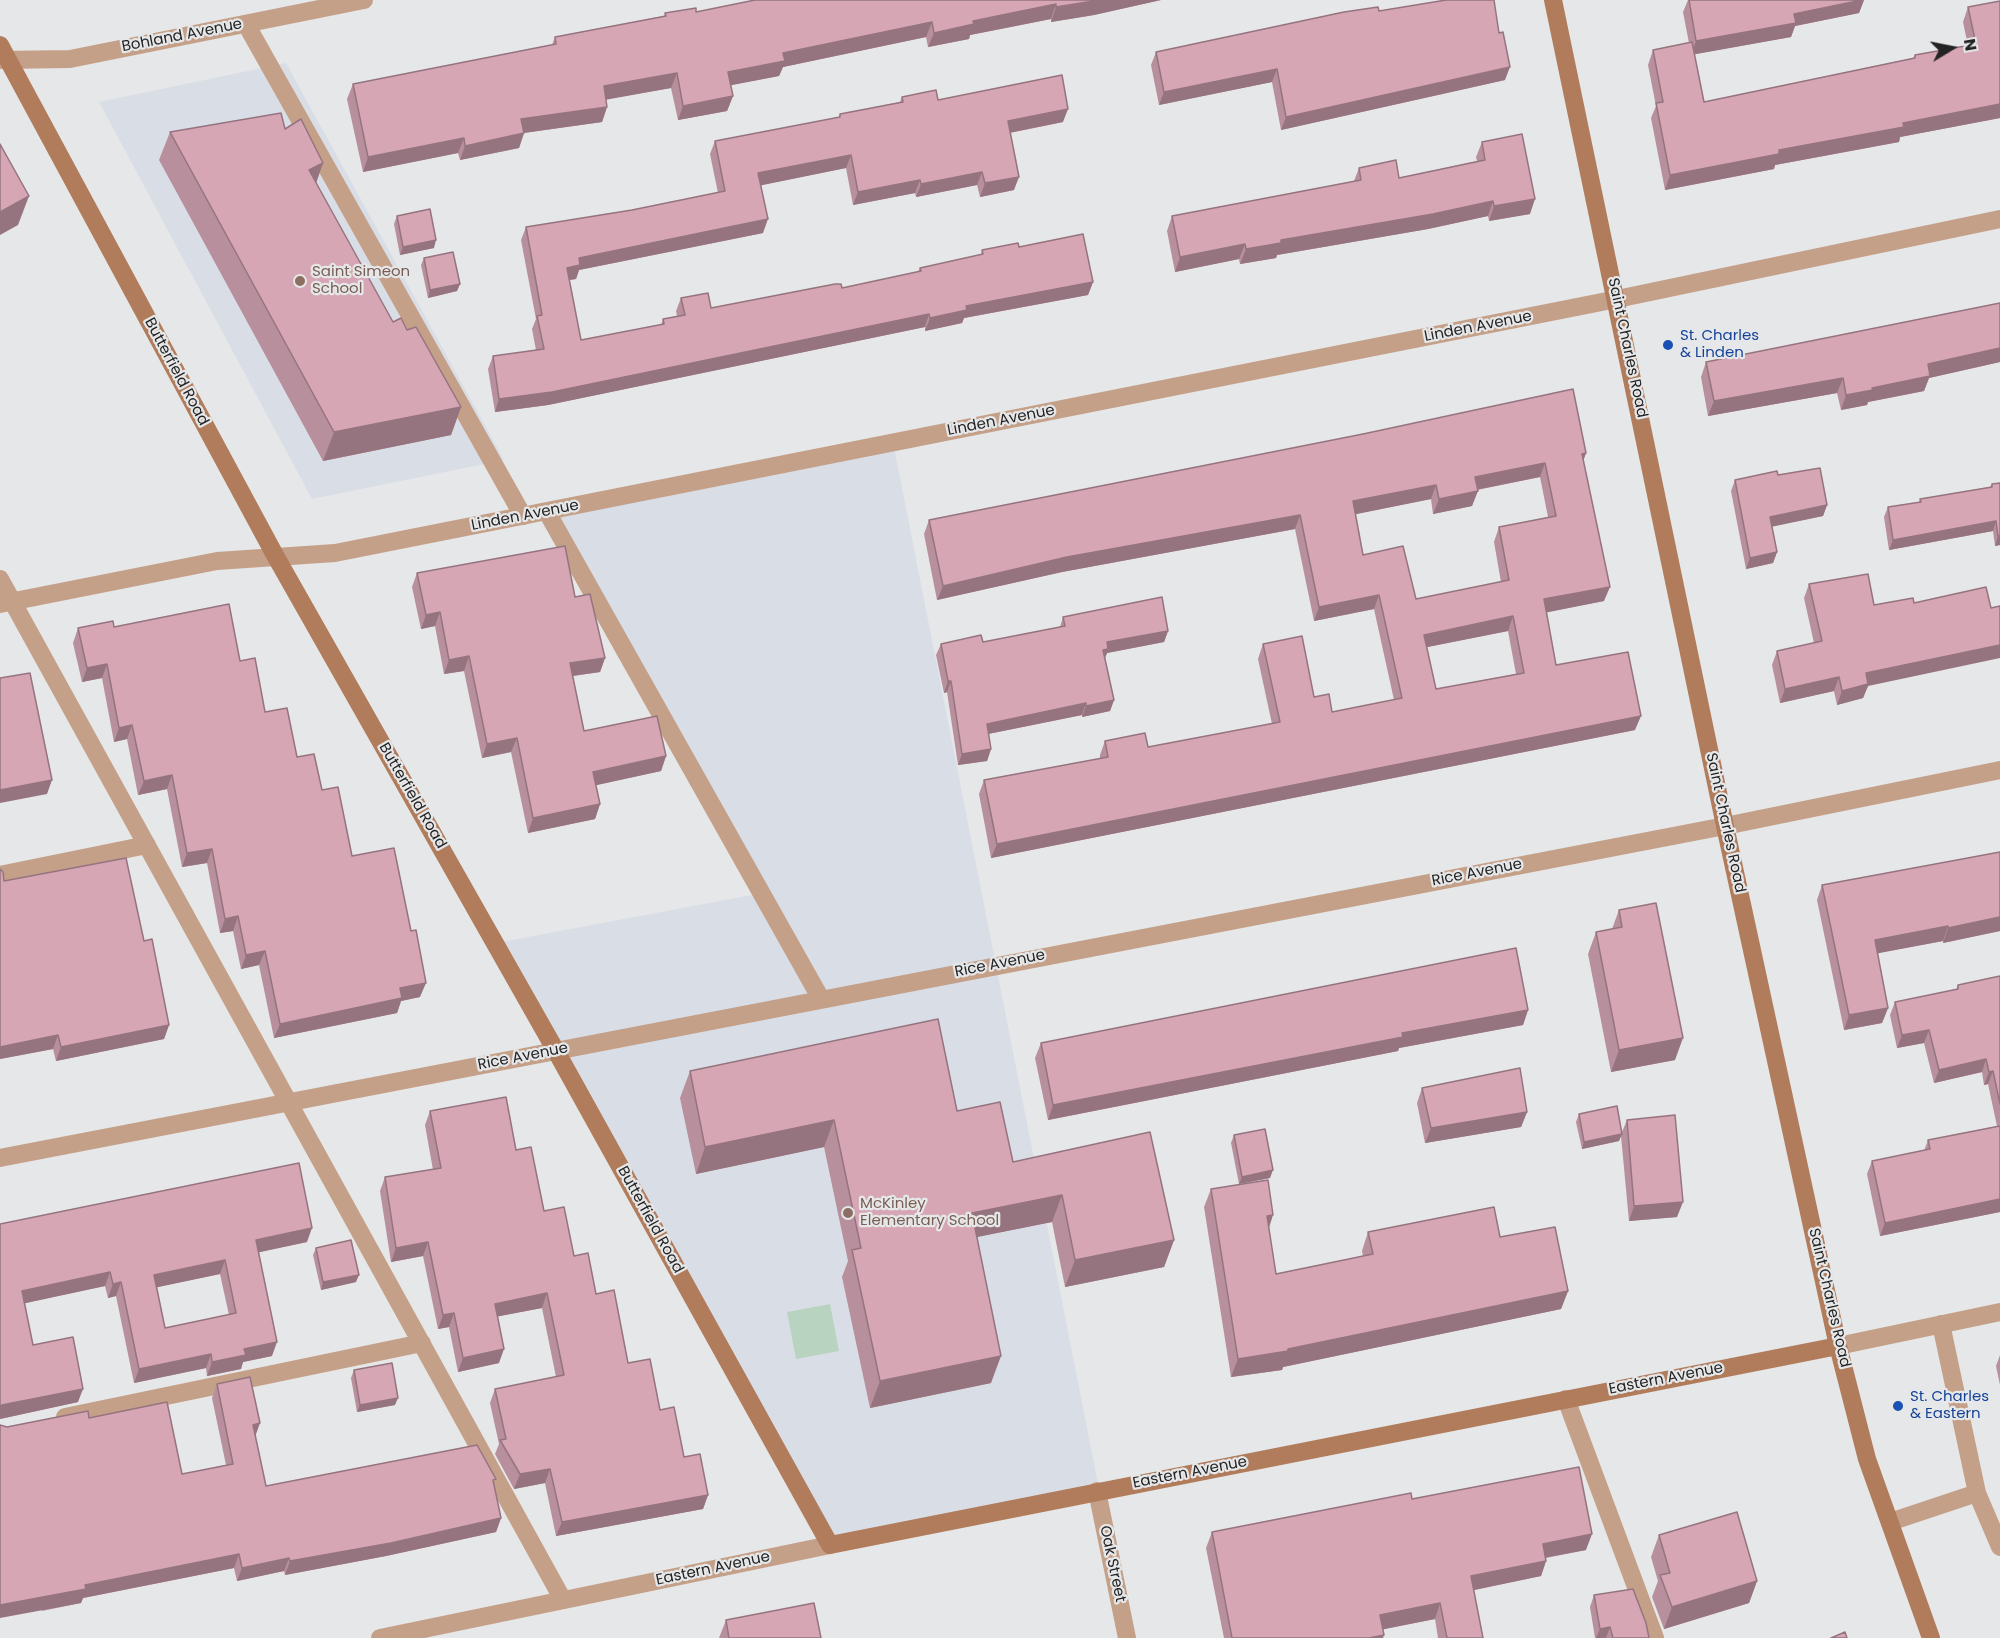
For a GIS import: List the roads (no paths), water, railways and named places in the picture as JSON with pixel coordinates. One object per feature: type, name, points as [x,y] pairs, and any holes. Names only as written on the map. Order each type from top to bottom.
[{"type":"main road","name":"Saint Charles Road","points":[[1553,0],[1725,826],[1838,1346],[1867,1459],[1931,1638]]},
{"type":"main road","name":"Butterfield Road","points":[[3,55],[276,557],[556,1051],[830,1545]]},
{"type":"main road","name":"Eastern Avenue","points":[[830,1545],[1838,1346]]},
{"type":"street","name":"Bohland Avenue","points":[[3,55],[70,58],[364,0]]},
{"type":"street","points":[[246,24],[523,516]]},
{"type":"street","name":"Linden Avenue","points":[[6,603],[217,561],[335,554],[1617,299],[2000,219]]},
{"type":"street","points":[[547,512],[821,999]]},
{"type":"street","points":[[0,579],[6,603],[147,845],[563,1600]]},
{"type":"street","name":"Rice Avenue","points":[[0,1158],[1725,826],[2000,770]]},
{"type":"street","points":[[0,875],[147,845]]},
{"type":"street","name":"Eastern Avenue","points":[[1838,1346],[2000,1312]]},
{"type":"street","points":[[1941,1324],[1977,1493],[2000,1547]]},
{"type":"street","points":[[47,1420],[422,1343]]},
{"type":"street","points":[[1566,1399],[1655,1638]]},
{"type":"street","name":"Oak Street","points":[[1097,1491],[1127,1638]]},
{"type":"street","points":[[1890,1522],[1977,1493]]},
{"type":"street","name":"Eastern Avenue","points":[[380,1638],[830,1545]]},
{"type":"place","name":"Saint Simeon School","points":[[300,281]]},
{"type":"place","name":"St. Charles & Linden","points":[[1668,345]]},
{"type":"place","name":"McKinley Elementary School","points":[[848,1213]]},
{"type":"place","name":"St. Charles & Eastern","points":[[1898,1406]]}]
